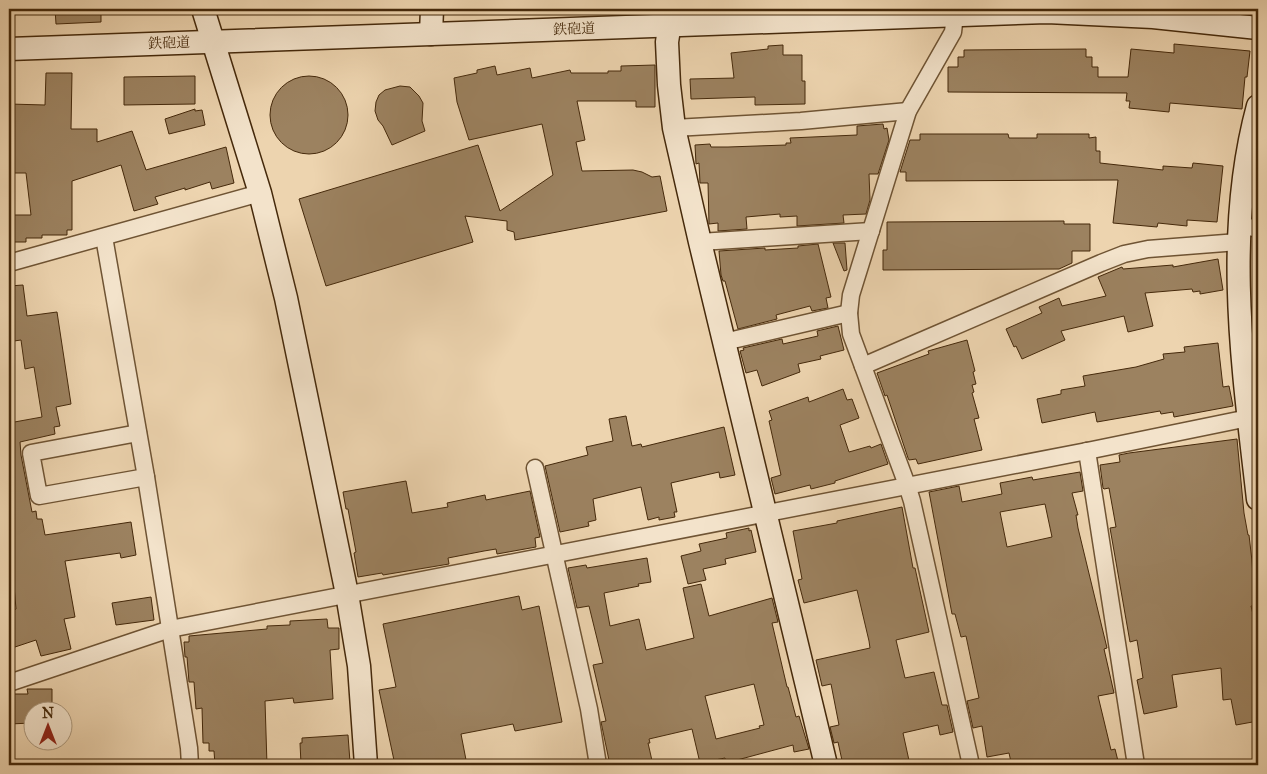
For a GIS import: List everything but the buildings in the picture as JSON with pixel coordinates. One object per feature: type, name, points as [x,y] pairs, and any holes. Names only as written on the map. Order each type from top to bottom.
[{"type":"street","points":[[203,9],[260,193],[286,298],[347,594],[359,666],[366,765]]},
{"type":"street","points":[[431,34],[432,9]]},
{"type":"street","name":"鉄砲道","points":[[9,49],[431,34],[671,17],[1087,11],[1258,28]]},
{"type":"street","points":[[954,13],[954,32],[908,111],[851,295],[849,313],[851,334],[907,485],[971,765]]},
{"type":"street","points":[[671,17],[667,42],[674,128],[826,765]]},
{"type":"street","points":[[1258,106],[1254,140],[1244,174],[1246,232],[1240,332],[1254,416],[1258,499]]},
{"type":"street","points":[[674,128],[800,121],[908,111]]},
{"type":"street","points":[[9,262],[260,193]]},
{"type":"street","points":[[700,242],[870,231]]},
{"type":"street","points":[[863,366],[1101,262],[1124,254],[1148,249],[1246,232]]},
{"type":"street","points":[[104,237],[146,477],[189,748],[190,765]]},
{"type":"street","points":[[724,342],[849,313]]},
{"type":"street","points":[[9,683],[170,630],[1254,416]]},
{"type":"street","points":[[138,434],[31,453],[39,496],[146,477]]},
{"type":"street","points":[[1087,450],[1136,765]]},
{"type":"street","points":[[534,468],[589,709],[598,765]]}]
